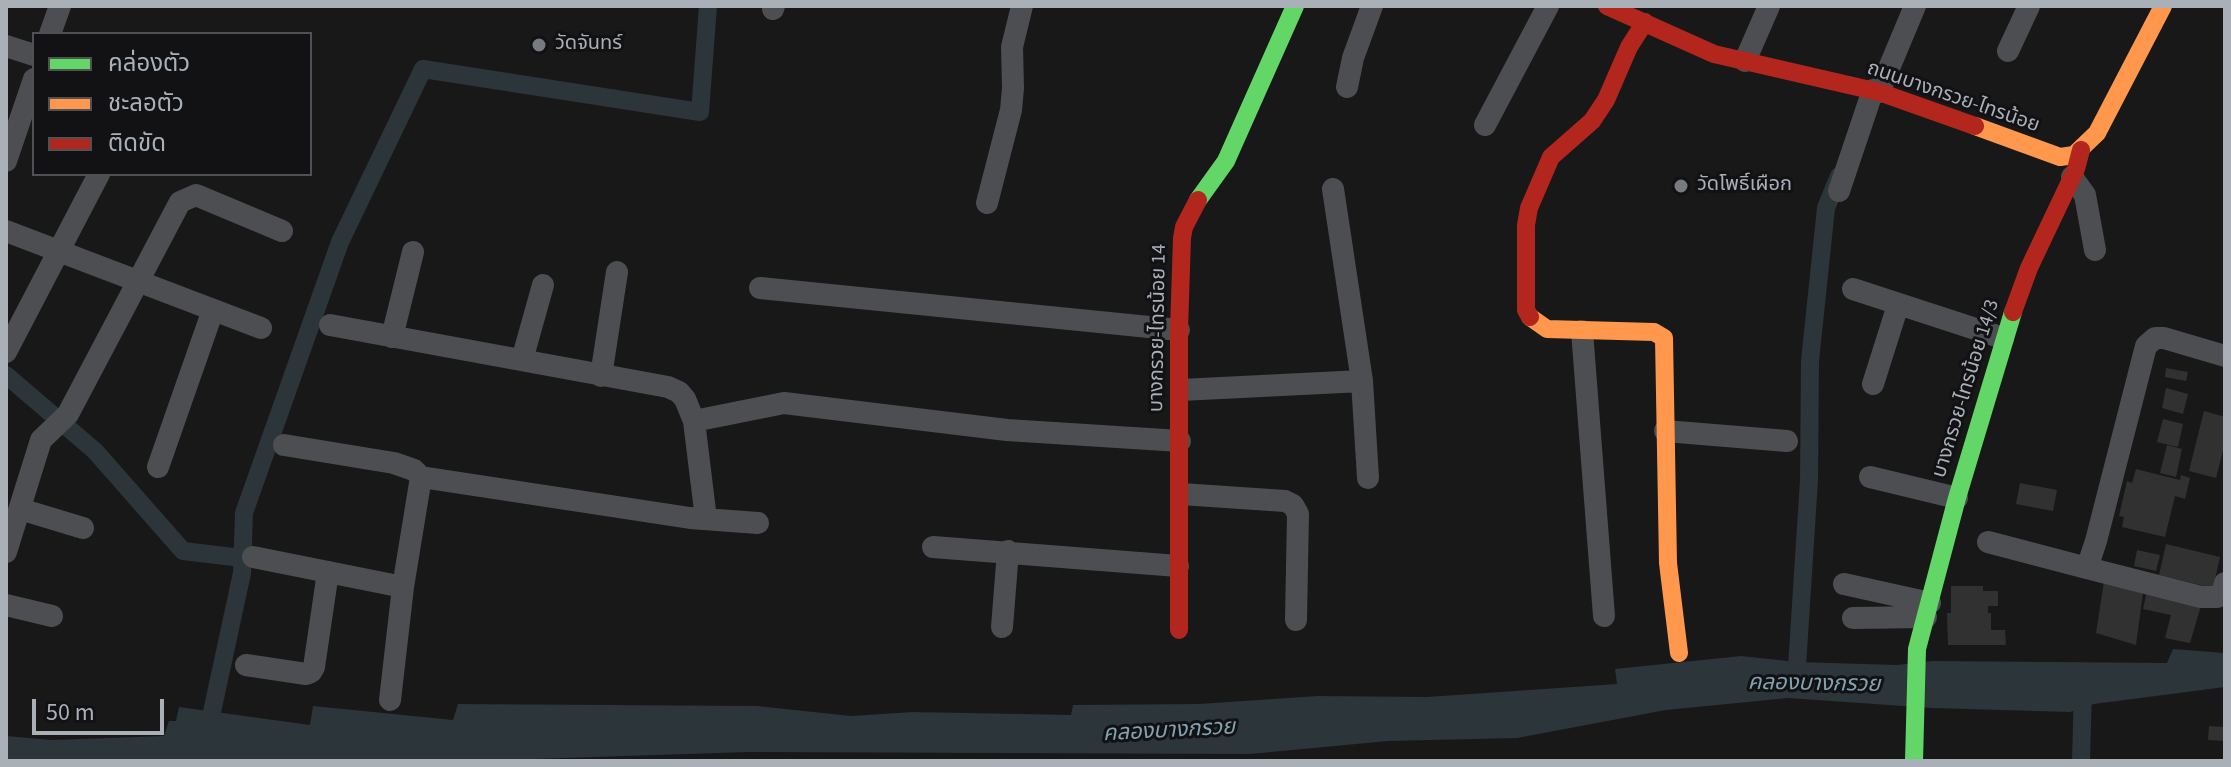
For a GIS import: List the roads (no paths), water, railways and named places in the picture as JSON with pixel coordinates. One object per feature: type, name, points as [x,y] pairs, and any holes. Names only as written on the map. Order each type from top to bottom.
[{"type":"street","points":[[51,32],[60,6]]},
{"type":"street","points":[[987,203],[1011,110],[1012,47],[1022,6]]},
{"type":"street","name":"บางกรวย-ไทรน้อย 14","points":[[1179,630],[1179,330],[1184,227],[1196,203],[1226,161],[1295,6]]},
{"type":"street","points":[[1347,87],[1353,58],[1372,6]]},
{"type":"street","points":[[1485,125],[1548,6]]},
{"type":"street","name":"ถนนบางกรวย-ไทรน้อย","points":[[1607,6],[1714,54],[1876,91],[2051,155],[2067,157],[2081,150]]},
{"type":"street","points":[[1745,61],[1769,6]]},
{"type":"street","points":[[1839,191],[1876,91],[1915,6]]},
{"type":"street","points":[[2008,51],[2029,6]]},
{"type":"street","points":[[2081,150],[2097,133],[2163,6]]},
{"type":"street","points":[[1645,22],[1629,47],[1606,100],[1592,121],[1551,157],[1529,208],[1525,267],[1528,316],[1538,326],[1582,331],[1654,332],[1662,335],[1665,349],[1668,563],[1679,653]]},
{"type":"street","points":[[6,46],[32,54]]},
{"type":"street","points":[[6,161],[32,85]]},
{"type":"street","name":"บางกรวย-ไทรน้อย 14/3","points":[[1914,761],[1917,649],[1957,498],[2003,338],[2029,268],[2072,177],[2081,150]]},
{"type":"street","points":[[6,352],[98,176]]},
{"type":"street","points":[[2072,177],[2085,195],[2095,250]]},
{"type":"street","points":[[1333,189],[1362,381],[1368,478]]},
{"type":"street","points":[[6,552],[37,448],[55,427],[180,202],[196,195],[282,231]]},
{"type":"street","points":[[6,231],[261,328]]},
{"type":"street","points":[[392,337],[413,252]]},
{"type":"street","points":[[601,376],[617,272]]},
{"type":"street","points":[[522,360],[543,285]]},
{"type":"street","points":[[760,288],[1179,330]]},
{"type":"street","points":[[1853,289],[2003,338]]},
{"type":"street","points":[[1873,384],[1898,305]]},
{"type":"street","points":[[158,467],[213,310]]},
{"type":"street","points":[[330,325],[668,387],[679,392],[694,421],[706,519]]},
{"type":"street","points":[[1582,331],[1604,616]]},
{"type":"street","points":[[2087,568],[2146,346],[2155,338],[2164,338],[2225,356]]},
{"type":"street","points":[[1181,390],[1362,381]]},
{"type":"street","points":[[694,421],[784,403],[1007,430],[1180,441]]},
{"type":"street","points":[[1665,431],[1787,441]]},
{"type":"street","points":[[284,445],[394,463],[414,470],[421,477],[706,519],[758,523]]},
{"type":"street","points":[[390,700],[403,587],[421,477]]},
{"type":"street","points":[[1870,477],[1957,498]]},
{"type":"street","points":[[1181,494],[1285,501],[1293,505],[1298,514],[1296,620]]},
{"type":"street","points":[[20,509],[83,528]]},
{"type":"street","points":[[1988,542],[2201,597],[2217,597],[2225,583]]},
{"type":"street","points":[[933,547],[1178,566]]},
{"type":"street","points":[[1002,627],[1008,551]]},
{"type":"street","points":[[253,557],[403,587]]},
{"type":"street","points":[[246,665],[306,674],[311,672],[328,572]]},
{"type":"street","points":[[1844,584],[1928,610]]},
{"type":"street","points":[[6,605],[52,616]]},
{"type":"street","points":[[1853,618],[1928,610]]},
{"type":"water","name":"คลองบางกรวย","points":[[2173,649],[2225,653],[2225,687],[2094,704],[2070,712],[1932,708],[1788,698],[1666,710],[1517,738],[1388,741],[1250,754],[749,752],[471,761],[6,761],[6,736],[52,740],[164,736],[169,721],[176,721],[179,707],[310,725],[313,706],[453,720],[458,704],[757,706],[851,716],[913,712],[1071,715],[1073,705],[1199,704],[1318,696],[1427,697],[1617,684],[1615,669],[1741,656],[1797,662],[1897,665],[1932,661],[2167,663]]},
{"type":"waterway","points":[[207,735],[242,573],[244,513],[340,242],[423,69],[700,112],[708,6]]},
{"type":"waterway","name":"คลองบางกรวย","points":[[1796,682],[1809,480],[1810,361],[1826,208],[1839,176]]},
{"type":"waterway","points":[[6,375],[95,451],[183,551],[242,558]]},
{"type":"waterway","points":[[2081,761],[2083,688]]},
{"type":"place","name":"วัดจันทร์","points":[[539,45]]},
{"type":"place","name":"วัดโพธิ์เผือก","points":[[1681,186]]}]
